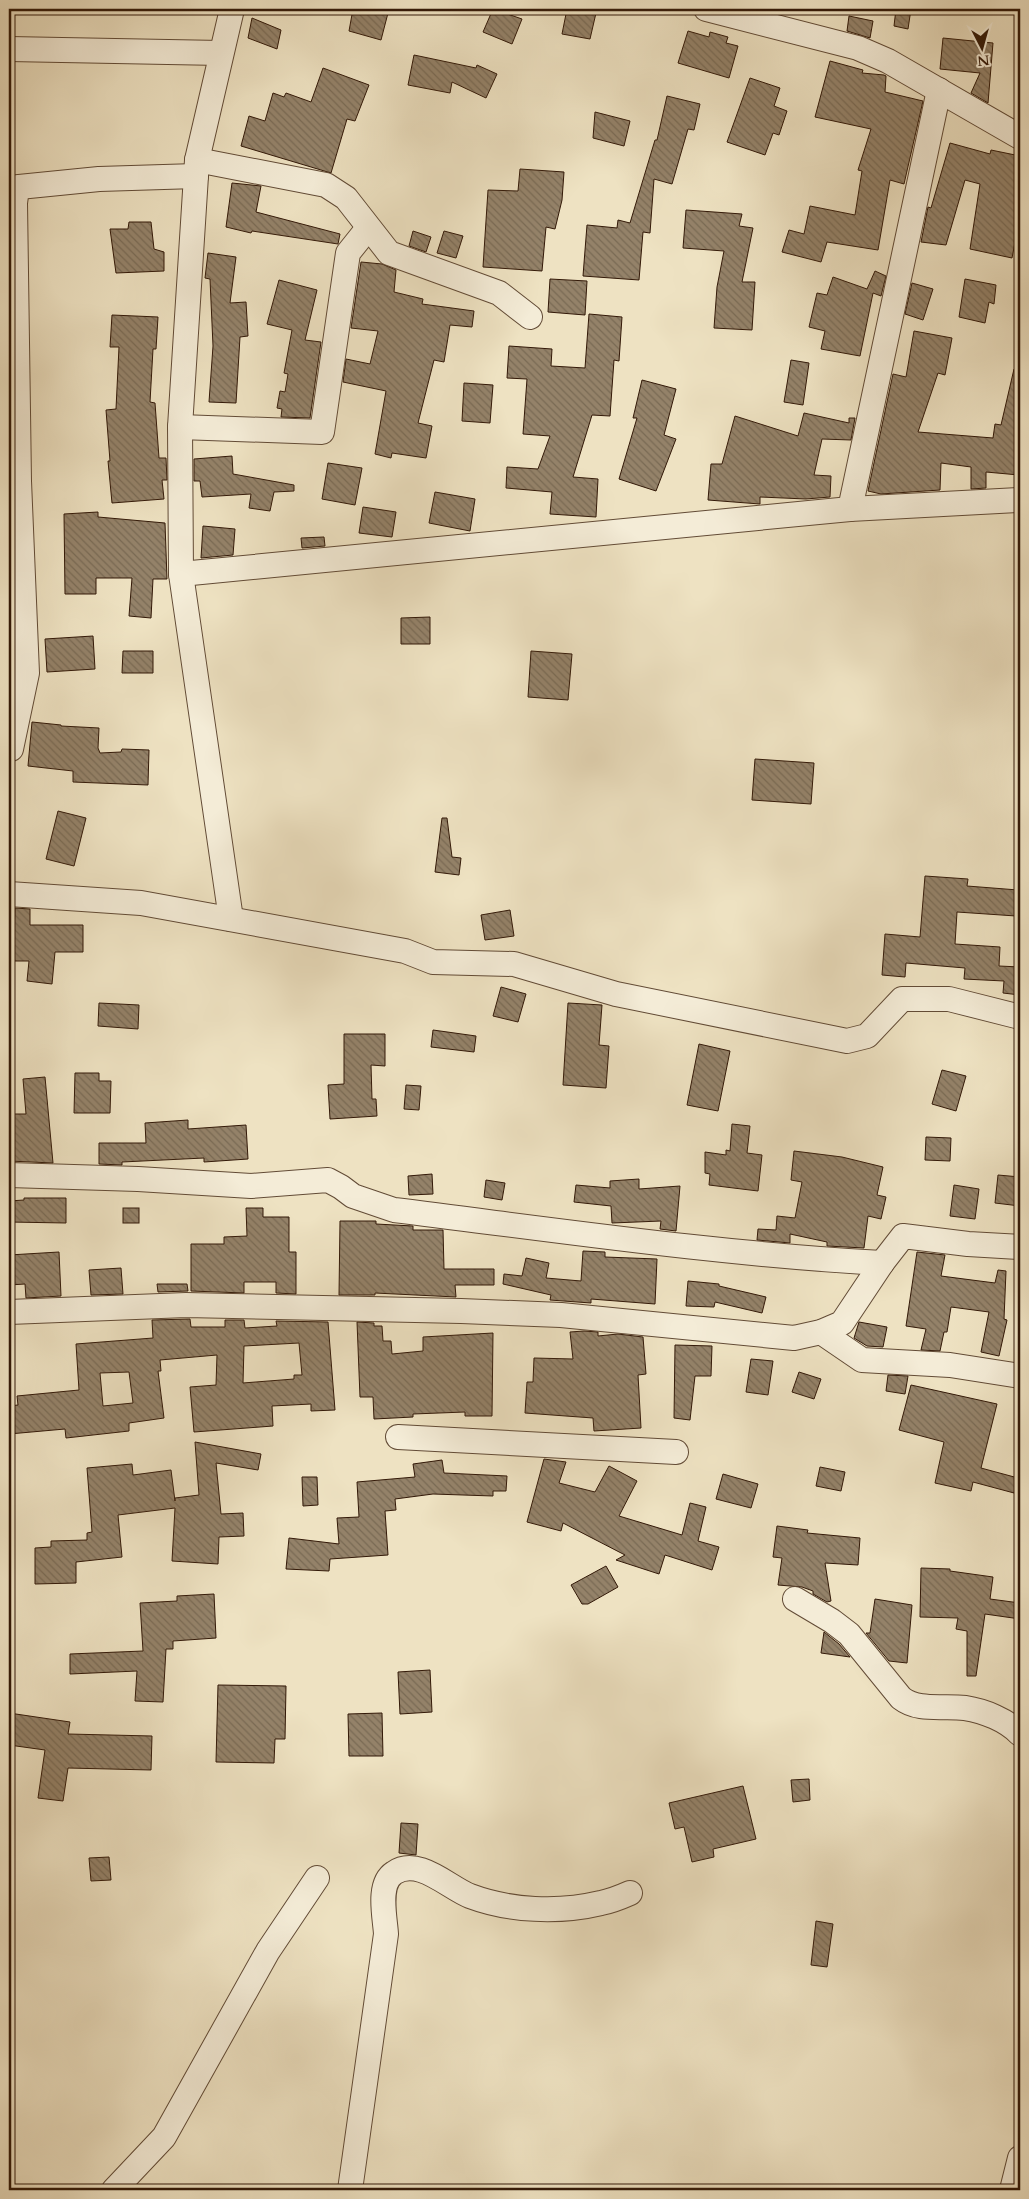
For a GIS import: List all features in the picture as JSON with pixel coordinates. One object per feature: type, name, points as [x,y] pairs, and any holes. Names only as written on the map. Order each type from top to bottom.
[{"type":"street","points":[[231,919],[180,574],[180,428],[196,168],[232,9]]},
{"type":"street","points":[[706,9],[858,48],[888,61],[1020,137]]},
{"type":"street","points":[[9,49],[221,53]]},
{"type":"street","points":[[850,509],[939,90]]},
{"type":"street","points":[[11,749],[28,673],[19,481],[15,203],[13,188],[196,168],[326,185],[346,198],[389,253],[500,293],[530,318]]},
{"type":"street","points":[[180,428],[322,432],[348,253],[368,228]]},
{"type":"street","points":[[180,574],[850,509],[1020,500]]},
{"type":"street","points":[[9,894],[141,903],[405,951],[433,962],[514,964],[616,994],[847,1041],[868,1036],[902,999],[949,999],[1020,1017]]},
{"type":"street","points":[[9,1175],[138,1179],[251,1186],[328,1180],[353,1196],[394,1210],[684,1246],[799,1258],[882,1263]]},
{"type":"street","points":[[9,1312],[186,1305],[452,1311],[561,1315],[794,1338],[821,1332],[842,1323],[882,1263],[904,1236],[968,1244],[1020,1247]]},
{"type":"street","points":[[821,1332],[862,1360],[950,1365],[1020,1376]]},
{"type":"street","points":[[398,1437],[676,1452]]},
{"type":"street","points":[[795,1599],[849,1634],[908,1704],[917,1707],[965,1708],[993,1716],[1020,1734]]},
{"type":"street","points":[[350,2190],[386,1934],[384,1894],[387,1880],[395,1872],[408,1868],[424,1871],[467,1895],[495,1904],[522,1908],[560,1908],[601,1903],[630,1893]]},
{"type":"street","points":[[114,2190],[164,2137],[268,1951],[317,1878]]},
{"type":"street","points":[[1012,2190],[1020,2158]]},
{"type":"building","points":[[353,9],[372,9],[388,13],[381,40],[349,31]]},
{"type":"building","points":[[493,9],[522,19],[512,44],[483,32]]},
{"type":"building","points":[[567,9],[596,13],[590,39],[562,34]]},
{"type":"building","points":[[896,9],[911,9],[908,29],[894,26]]},
{"type":"building","points":[[849,16],[873,21],[870,38],[847,31]]},
{"type":"building","points":[[252,18],[281,30],[277,49],[248,38]]},
{"type":"building","points":[[688,31],[709,37],[710,32],[728,37],[726,43],[738,46],[729,78],[678,63]]},
{"type":"building","points":[[943,38],[993,43],[988,103],[971,93],[980,73],[940,69]]},
{"type":"building","points":[[414,55],[476,68],[477,65],[497,74],[486,98],[452,82],[450,93],[408,85]]},
{"type":"building","points":[[830,61],[863,70],[862,73],[884,75],[886,76],[885,92],[923,101],[904,184],[890,180],[878,250],[827,242],[821,262],[782,252],[789,230],[804,234],[810,206],[855,215],[862,171],[858,170],[871,129],[815,117]]},
{"type":"building","points":[[323,68],[369,85],[355,121],[347,119],[331,173],[241,146],[249,116],[265,121],[273,93],[284,97],[286,93],[311,102]]},
{"type":"building","points":[[750,78],[780,88],[774,106],[787,111],[779,135],[773,133],[765,155],[727,142]]},
{"type":"building","points":[[667,96],[700,104],[694,130],[688,129],[672,184],[654,179],[650,233],[643,232],[639,280],[583,276],[587,225],[617,228],[618,220],[630,223],[655,140],[657,140]]},
{"type":"building","points":[[595,112],[630,121],[624,146],[593,138]]},
{"type":"building","points":[[950,143],[990,154],[991,150],[1020,156],[1020,216],[1012,258],[970,249],[980,184],[965,180],[946,245],[921,242],[928,207],[931,208]]},
{"type":"building","points":[[520,169],[564,172],[562,200],[555,229],[546,227],[542,271],[483,267],[488,190],[518,191]]},
{"type":"building","points":[[232,183],[261,186],[256,212],[340,234],[338,244],[252,231],[251,233],[226,227]]},
{"type":"building","points":[[686,210],[742,214],[739,226],[753,228],[742,282],[755,282],[752,330],[714,328],[717,287],[724,251],[683,248]]},
{"type":"building","points":[[129,222],[151,222],[154,249],[164,252],[164,271],[116,273],[110,229],[128,229]]},
{"type":"building","points":[[413,231],[431,237],[426,252],[409,246]]},
{"type":"building","points":[[444,231],[463,236],[456,258],[437,253]]},
{"type":"building","points":[[208,253],[236,257],[230,303],[246,302],[248,336],[240,337],[236,403],[209,402],[213,346],[210,279],[205,278]]},
{"type":"building","points":[[361,262],[382,264],[396,270],[394,292],[423,299],[422,304],[474,311],[472,327],[450,325],[444,362],[434,360],[418,423],[432,426],[426,458],[392,453],[391,458],[375,454],[386,391],[343,382],[346,359],[370,364],[378,331],[351,328]]},
{"type":"building","points":[[875,271],[886,276],[881,296],[873,293],[860,356],[821,349],[825,331],[809,327],[817,293],[827,295],[833,277],[867,289]]},
{"type":"building","points":[[550,279],[587,281],[585,315],[548,312]]},
{"type":"building","points":[[965,279],[996,285],[994,304],[989,302],[985,323],[959,317]]},
{"type":"building","points":[[279,280],[317,290],[305,340],[321,342],[310,418],[281,417],[282,409],[277,408],[280,391],[285,392],[288,374],[284,373],[292,330],[267,324]]},
{"type":"building","points":[[912,283],[933,289],[923,320],[905,314]]},
{"type":"building","points":[[589,314],[622,317],[619,361],[614,360],[610,416],[592,415],[573,477],[598,479],[596,517],[550,514],[552,492],[506,488],[507,467],[538,469],[550,436],[523,434],[527,379],[507,378],[509,346],[552,349],[551,366],[585,368]]},
{"type":"building","points":[[112,315],[158,317],[156,349],[153,349],[150,402],[155,403],[159,458],[166,458],[167,480],[162,480],[164,499],[112,503],[106,410],[116,409],[119,347],[110,347]]},
{"type":"building","points":[[914,331],[952,338],[945,375],[938,373],[918,432],[993,438],[995,424],[1001,425],[1014,369],[1020,370],[1019,475],[986,472],[986,488],[971,489],[971,467],[941,463],[940,490],[881,494],[868,491],[893,374],[906,377]]},
{"type":"building","points":[[791,360],[809,363],[803,405],[784,402]]},
{"type":"building","points":[[642,380],[676,389],[664,435],[676,439],[656,491],[619,479],[637,418],[633,418]]},
{"type":"building","points":[[464,383],[493,385],[490,423],[462,421]]},
{"type":"building","points":[[804,413],[849,423],[849,418],[855,418],[851,440],[822,439],[814,475],[831,476],[830,497],[806,499],[760,497],[760,504],[708,500],[711,464],[722,464],[735,416],[798,436]]},
{"type":"building","points":[[232,456],[233,474],[294,485],[294,491],[274,492],[270,511],[249,508],[251,494],[202,497],[200,481],[194,481],[194,459]]},
{"type":"building","points":[[328,463],[362,468],[355,505],[322,499]]},
{"type":"building","points":[[435,492],[475,499],[470,531],[429,523]]},
{"type":"building","points":[[363,507],[396,512],[392,537],[359,533]]},
{"type":"building","points":[[98,512],[98,517],[165,523],[167,579],[153,579],[151,618],[129,616],[132,578],[96,578],[96,594],[65,594],[64,514]]},
{"type":"building","points":[[203,526],[235,529],[233,555],[201,558]]},
{"type":"building","points":[[324,537],[325,546],[302,548],[301,538]]},
{"type":"building","points":[[430,617],[430,644],[401,644],[401,618]]},
{"type":"building","points":[[93,636],[95,669],[47,672],[45,639]]},
{"type":"building","points":[[123,651],[153,651],[153,673],[122,673]]},
{"type":"building","points":[[531,651],[572,654],[568,700],[528,697]]},
{"type":"building","points":[[32,722],[99,728],[98,748],[100,753],[121,752],[122,749],[149,750],[148,785],[73,782],[73,771],[28,766]]},
{"type":"building","points":[[755,759],[814,763],[811,804],[752,800]]},
{"type":"building","points":[[58,811],[86,818],[74,866],[46,859]]},
{"type":"building","points":[[442,818],[447,818],[452,857],[461,858],[459,875],[435,872]]},
{"type":"building","points":[[925,876],[968,879],[967,886],[1018,890],[1016,916],[957,912],[955,944],[1000,947],[999,966],[1020,967],[1020,995],[1003,993],[1004,981],[964,979],[965,968],[906,963],[905,977],[882,975],[885,934],[920,937]]},
{"type":"building","points":[[15,908],[30,909],[30,925],[83,925],[83,952],[55,952],[52,984],[27,981],[29,961],[13,961]]},
{"type":"building","points":[[510,910],[514,936],[485,940],[481,915]]},
{"type":"building","points":[[501,987],[526,994],[518,1022],[493,1016]]},
{"type":"building","points":[[99,1003],[139,1005],[138,1029],[98,1026]]},
{"type":"building","points":[[568,1003],[602,1005],[599,1045],[609,1046],[606,1088],[563,1085]]},
{"type":"building","points":[[433,1030],[476,1036],[474,1052],[431,1047]]},
{"type":"building","points":[[344,1034],[385,1034],[385,1066],[371,1065],[372,1099],[376,1099],[377,1116],[330,1119],[328,1085],[344,1084]]},
{"type":"building","points":[[699,1044],[730,1051],[718,1111],[687,1105]]},
{"type":"building","points":[[942,1070],[966,1076],[956,1111],[932,1104]]},
{"type":"building","points":[[75,1073],[99,1073],[99,1081],[111,1081],[110,1113],[74,1113]]},
{"type":"building","points":[[45,1077],[53,1163],[9,1161],[10,1114],[26,1114],[23,1079]]},
{"type":"building","points":[[406,1085],[421,1086],[419,1110],[404,1109]]},
{"type":"building","points":[[188,1120],[188,1129],[246,1125],[248,1159],[204,1162],[204,1158],[122,1162],[122,1165],[99,1164],[99,1143],[146,1143],[145,1123]]},
{"type":"building","points":[[732,1124],[750,1126],[747,1153],[762,1155],[758,1191],[709,1185],[710,1174],[705,1173],[705,1152],[726,1155],[726,1150],[730,1151]]},
{"type":"building","points":[[926,1137],[951,1138],[950,1161],[925,1160]]},
{"type":"building","points":[[794,1151],[842,1157],[883,1167],[877,1195],[886,1197],[881,1219],[868,1216],[864,1248],[827,1246],[827,1242],[790,1234],[790,1243],[757,1240],[758,1229],[776,1230],[777,1216],[795,1218],[802,1182],[791,1180]]},
{"type":"building","points":[[432,1174],[433,1194],[409,1195],[408,1176]]},
{"type":"building","points":[[998,1175],[1020,1177],[1020,1206],[995,1203]]},
{"type":"building","points":[[639,1179],[639,1189],[680,1186],[676,1231],[660,1229],[661,1221],[612,1223],[611,1206],[574,1202],[576,1185],[610,1188],[610,1181]]},
{"type":"building","points":[[486,1180],[505,1183],[502,1200],[484,1197]]},
{"type":"building","points":[[954,1185],[979,1189],[975,1219],[950,1216]]},
{"type":"building","points":[[24,1198],[66,1198],[66,1223],[9,1222],[9,1201],[24,1200]]},
{"type":"building","points":[[123,1208],[139,1208],[139,1223],[123,1223]]},
{"type":"building","points":[[246,1208],[263,1208],[263,1217],[289,1217],[289,1252],[296,1252],[296,1294],[276,1293],[276,1282],[244,1282],[244,1293],[191,1291],[191,1244],[224,1244],[224,1237],[247,1236]]},
{"type":"building","points":[[340,1221],[376,1221],[376,1224],[413,1226],[413,1230],[443,1230],[444,1269],[494,1269],[494,1285],[455,1285],[456,1297],[375,1293],[375,1295],[339,1295]]},
{"type":"building","points":[[583,1251],[605,1252],[605,1257],[657,1259],[655,1304],[591,1299],[591,1303],[550,1300],[551,1295],[503,1284],[504,1274],[522,1276],[526,1258],[549,1263],[546,1278],[581,1281]]},
{"type":"building","points":[[59,1252],[61,1296],[26,1298],[25,1284],[9,1285],[9,1255]]},
{"type":"building","points":[[917,1252],[945,1255],[941,1276],[995,1283],[998,1270],[1006,1271],[1004,1319],[1007,1320],[999,1356],[981,1352],[989,1312],[951,1307],[947,1332],[944,1332],[940,1351],[921,1350],[926,1329],[906,1326]]},
{"type":"building","points":[[121,1268],[123,1294],[91,1295],[89,1270]]},
{"type":"building","points":[[688,1281],[719,1284],[719,1286],[766,1297],[762,1313],[715,1302],[714,1307],[686,1306]]},
{"type":"building","points":[[157,1284],[187,1284],[188,1291],[158,1292]]},
{"type":"building","points":[[190,1319],[191,1327],[225,1327],[225,1320],[244,1320],[245,1328],[277,1326],[276,1321],[328,1322],[335,1410],[311,1411],[311,1404],[272,1406],[273,1426],[194,1432],[190,1387],[216,1385],[217,1355],[160,1360],[161,1371],[158,1371],[164,1418],[129,1423],[129,1431],[66,1438],[65,1429],[9,1434],[9,1406],[18,1405],[17,1396],[79,1390],[76,1344],[153,1338],[152,1320]],"holes":[[[299,1343],[302,1375],[294,1375],[294,1379],[243,1383],[244,1346]],[[129,1372],[133,1403],[103,1406],[100,1373]]]},
{"type":"building","points":[[357,1322],[374,1323],[374,1326],[382,1326],[383,1341],[391,1341],[392,1354],[423,1351],[423,1337],[493,1333],[492,1416],[465,1416],[465,1412],[413,1414],[413,1417],[374,1419],[373,1397],[360,1397]]},
{"type":"building","points":[[859,1322],[887,1327],[883,1347],[867,1346],[854,1338]]},
{"type":"building","points":[[570,1332],[598,1332],[598,1336],[618,1334],[643,1337],[646,1374],[638,1375],[641,1428],[594,1431],[593,1418],[525,1413],[527,1382],[533,1382],[534,1358],[573,1359]]},
{"type":"building","points":[[675,1345],[712,1346],[711,1376],[695,1376],[690,1420],[674,1418]]},
{"type":"building","points":[[751,1359],[773,1361],[768,1395],[746,1392]]},
{"type":"building","points":[[799,1372],[821,1379],[814,1399],[792,1392]]},
{"type":"building","points":[[888,1375],[908,1376],[905,1394],[886,1391]]},
{"type":"building","points":[[911,1385],[997,1404],[981,1468],[1018,1478],[1014,1493],[973,1482],[971,1491],[935,1483],[944,1442],[899,1430]]},
{"type":"building","points":[[195,1442],[261,1454],[258,1470],[216,1463],[221,1514],[243,1513],[244,1536],[219,1537],[218,1564],[172,1561],[175,1508],[118,1515],[122,1557],[76,1562],[76,1583],[35,1584],[35,1548],[51,1547],[51,1541],[87,1540],[87,1533],[92,1532],[87,1468],[132,1464],[133,1475],[171,1470],[175,1501],[175,1498],[199,1495]]},
{"type":"building","points":[[544,1459],[566,1462],[559,1483],[595,1492],[609,1466],[637,1481],[619,1516],[682,1535],[690,1503],[706,1507],[698,1541],[719,1547],[712,1570],[665,1555],[659,1574],[616,1560],[625,1555],[563,1523],[561,1531],[527,1522]]},
{"type":"building","points":[[442,1460],[444,1473],[507,1476],[506,1491],[493,1491],[493,1496],[433,1494],[395,1499],[396,1510],[385,1511],[388,1555],[330,1559],[329,1571],[286,1569],[289,1538],[339,1544],[337,1518],[359,1517],[357,1482],[415,1477],[413,1464]]},
{"type":"building","points":[[820,1467],[845,1472],[841,1491],[816,1486]]},
{"type":"building","points":[[723,1474],[758,1484],[751,1508],[716,1499]]},
{"type":"building","points":[[302,1477],[317,1477],[318,1505],[303,1506]]},
{"type":"building","points":[[777,1526],[808,1530],[807,1533],[860,1538],[858,1565],[825,1563],[831,1601],[827,1602],[813,1594],[813,1591],[802,1587],[778,1585],[782,1558],[773,1557]]},
{"type":"building","points":[[606,1566],[618,1587],[588,1604],[582,1604],[571,1585]]},
{"type":"building","points":[[921,1568],[950,1569],[950,1571],[993,1577],[990,1599],[1020,1603],[1020,1619],[985,1614],[976,1676],[967,1676],[967,1631],[956,1629],[958,1618],[920,1617]]},
{"type":"building","points":[[214,1594],[216,1638],[173,1641],[173,1649],[166,1649],[163,1702],[135,1701],[137,1671],[70,1674],[70,1654],[143,1651],[140,1603],[177,1601],[177,1596]]},
{"type":"building","points":[[875,1599],[912,1605],[907,1663],[889,1661],[866,1633],[870,1633]]},
{"type":"building","points":[[824,1632],[839,1644],[850,1657],[821,1653]]},
{"type":"building","points":[[430,1670],[432,1712],[400,1714],[398,1672]]},
{"type":"building","points":[[218,1685],[286,1686],[285,1739],[275,1739],[274,1763],[216,1762]]},
{"type":"building","points":[[9,1713],[70,1722],[68,1734],[152,1736],[151,1770],[68,1768],[63,1801],[38,1798],[45,1750],[9,1745]]},
{"type":"building","points":[[382,1713],[383,1756],[349,1756],[348,1714]]},
{"type":"building","points":[[809,1779],[810,1800],[793,1802],[791,1780]]},
{"type":"building","points":[[743,1786],[756,1839],[713,1849],[714,1857],[692,1862],[684,1827],[675,1829],[669,1803]]},
{"type":"building","points":[[401,1823],[418,1824],[416,1855],[399,1853]]},
{"type":"building","points":[[109,1857],[111,1880],[91,1881],[89,1858]]},
{"type":"building","points":[[816,1921],[833,1924],[827,1967],[811,1965]]}]
